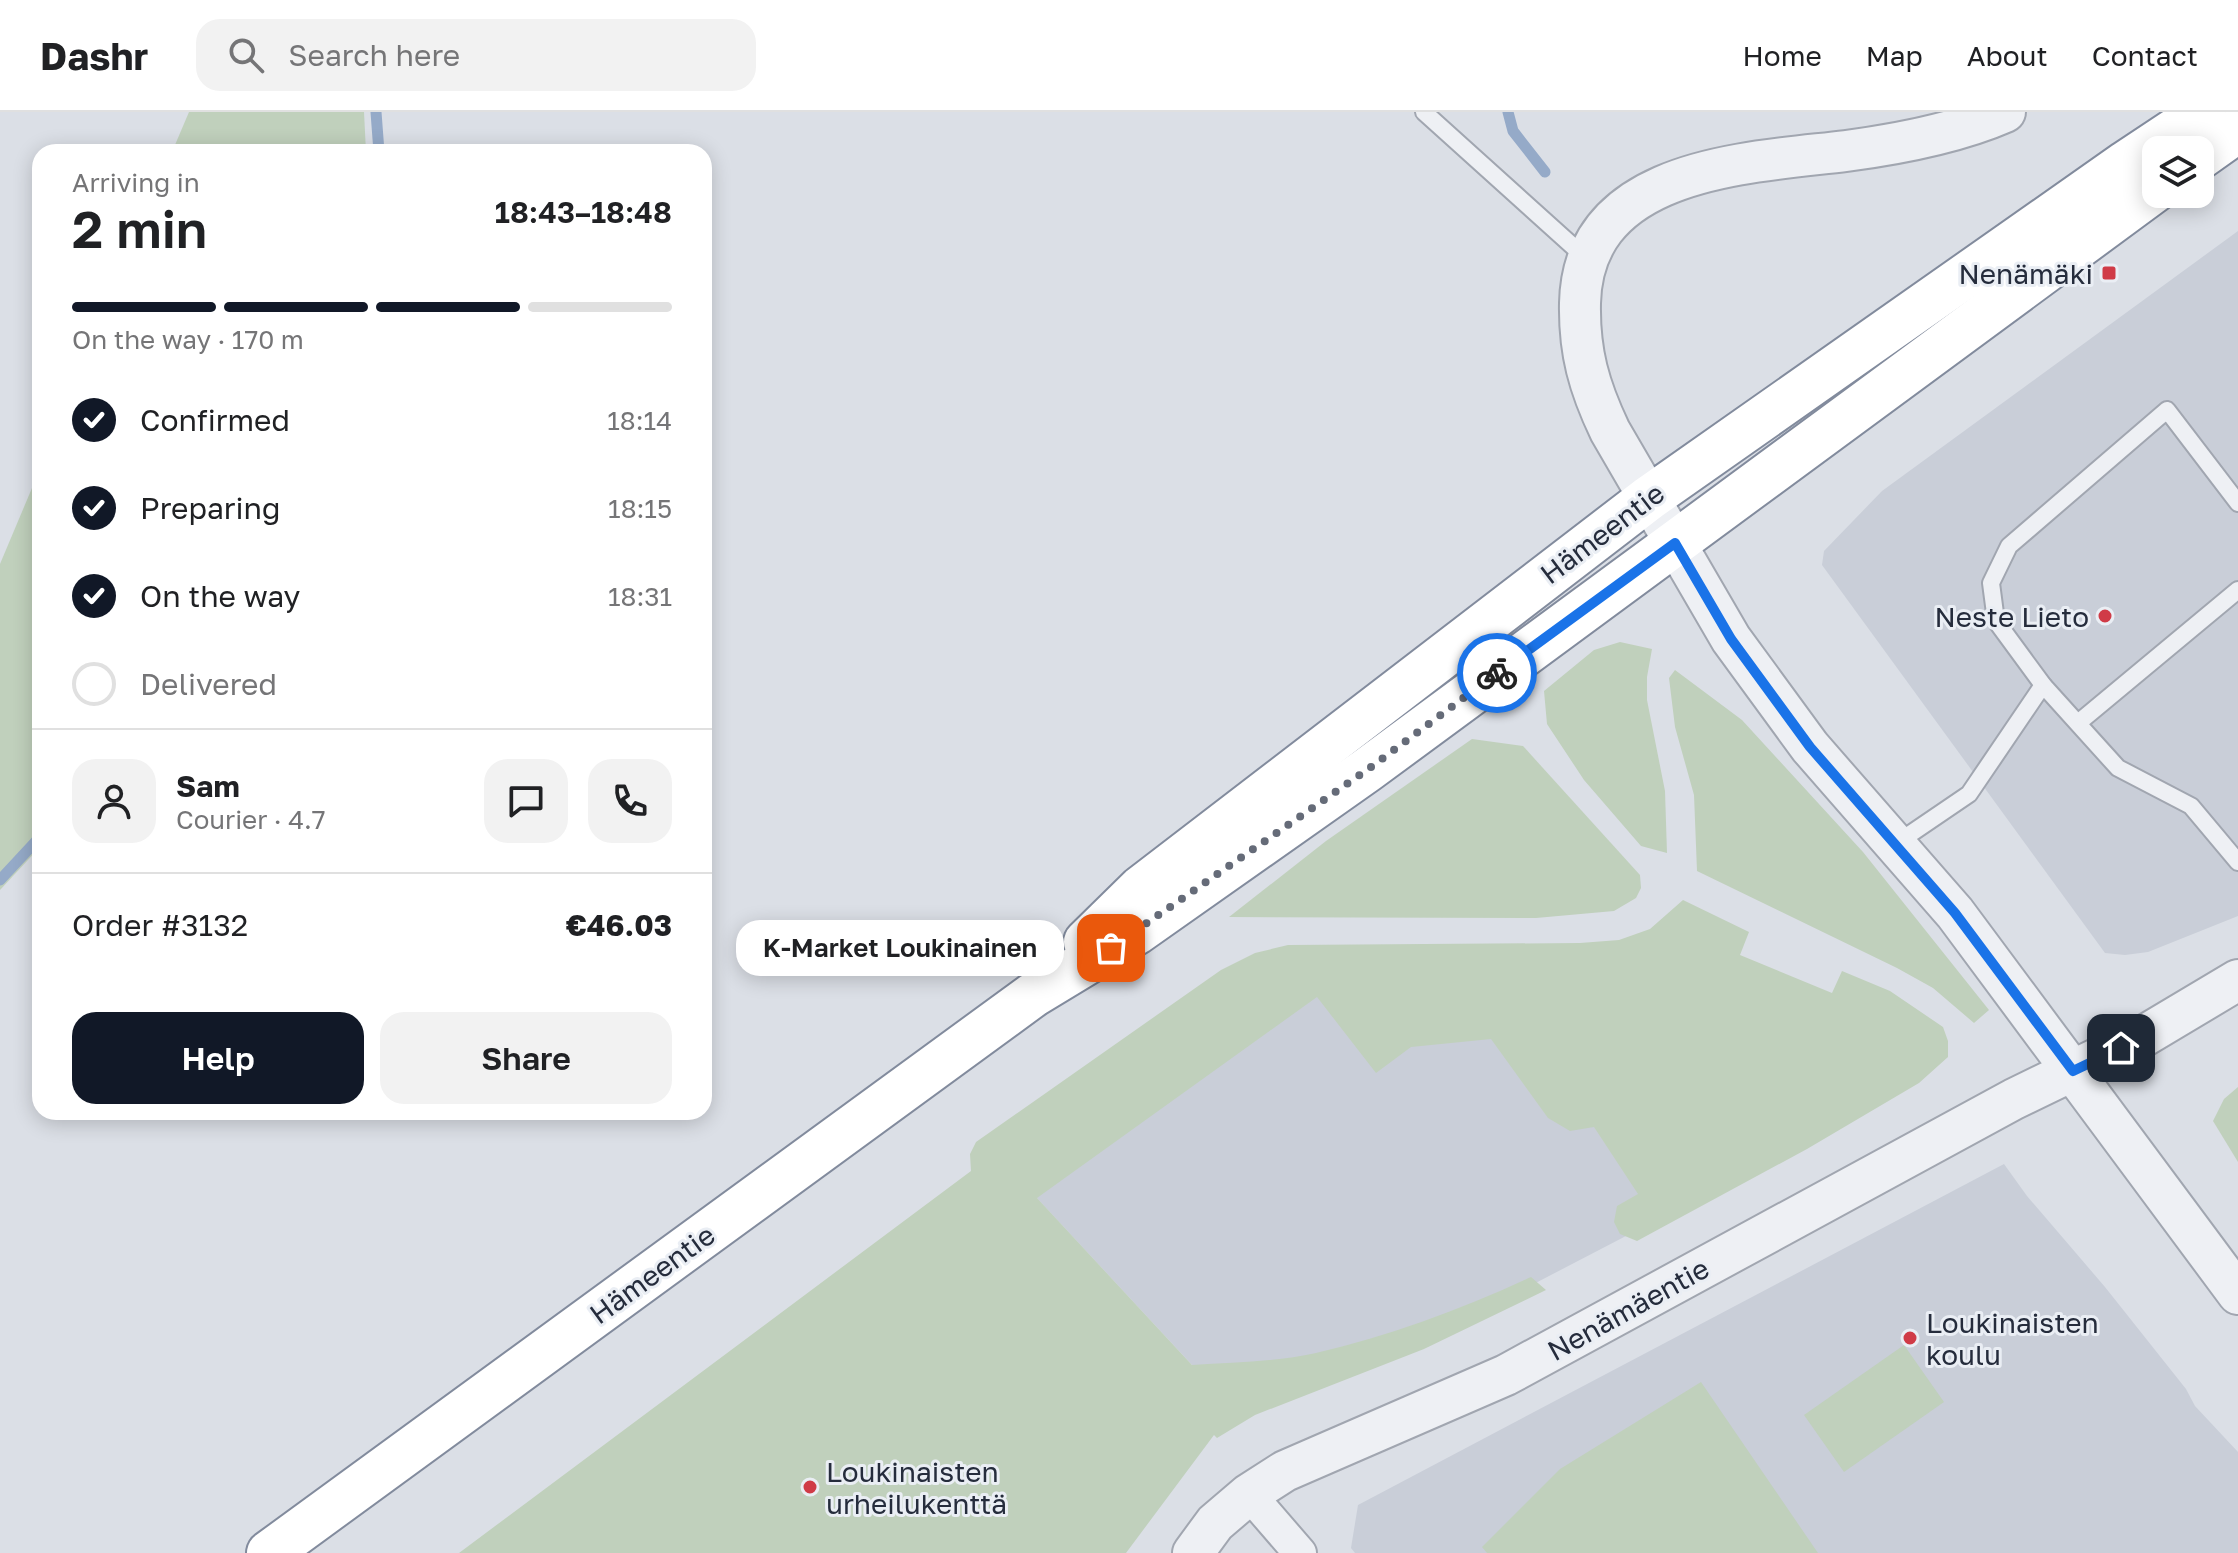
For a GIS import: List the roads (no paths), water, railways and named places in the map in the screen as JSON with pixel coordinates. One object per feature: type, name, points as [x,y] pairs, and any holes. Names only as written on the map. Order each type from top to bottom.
[{"type":"highway","name":"Hämeentie","points":[[1033,995],[1141,888],[1649,498],[2203,112]]},
{"type":"highway","points":[[2214,147],[2238,130]]},
{"type":"highway","name":"Hämeentie","points":[[269,1553],[1033,995],[1137,932],[1367,770],[2142,199]]},
{"type":"street","points":[[2005,112],[1920,138],[1710,169],[1666,184],[1633,202],[1606,227],[1587,259],[1581,287],[1580,326],[1584,363],[1610,431],[1731,639],[1810,747],[1955,913],[2238,1294]]},
{"type":"street","name":"Nenämäentie","points":[[1193,1553],[1215,1523],[1249,1494],[1285,1471],[1506,1375],[2014,1099],[2144,1036],[2238,980]]},
{"type":"street","points":[[1249,1494],[1300,1553]]},
{"type":"lane","points":[[1424,112],[1587,259]]},
{"type":"lane","points":[[2238,503],[2167,410],[2009,546],[1991,583],[1996,621],[2043,685],[2118,768],[2191,806],[2238,862]]},
{"type":"lane","points":[[2078,723],[2238,590]]},
{"type":"lane","points":[[1894,845],[1969,794],[2043,685]]},
{"type":"waterway","points":[[376,112],[378,144]]},
{"type":"waterway","points":[[1508,112],[1513,131],[1545,172]]},
{"type":"waterway","points":[[0,880],[32,846]]},
{"type":"place","name":"Nenämäki","points":[[2109,273]]},
{"type":"place","name":"Neste Lieto","points":[[2105,616]]},
{"type":"place","name":"K-Market Loukinainen","points":[[1111,948]]},
{"type":"place","name":"Loukinaisten koulu","points":[[1910,1338]]},
{"type":"place","name":"Loukinaisten urheilukenttä","points":[[810,1487]]}]
